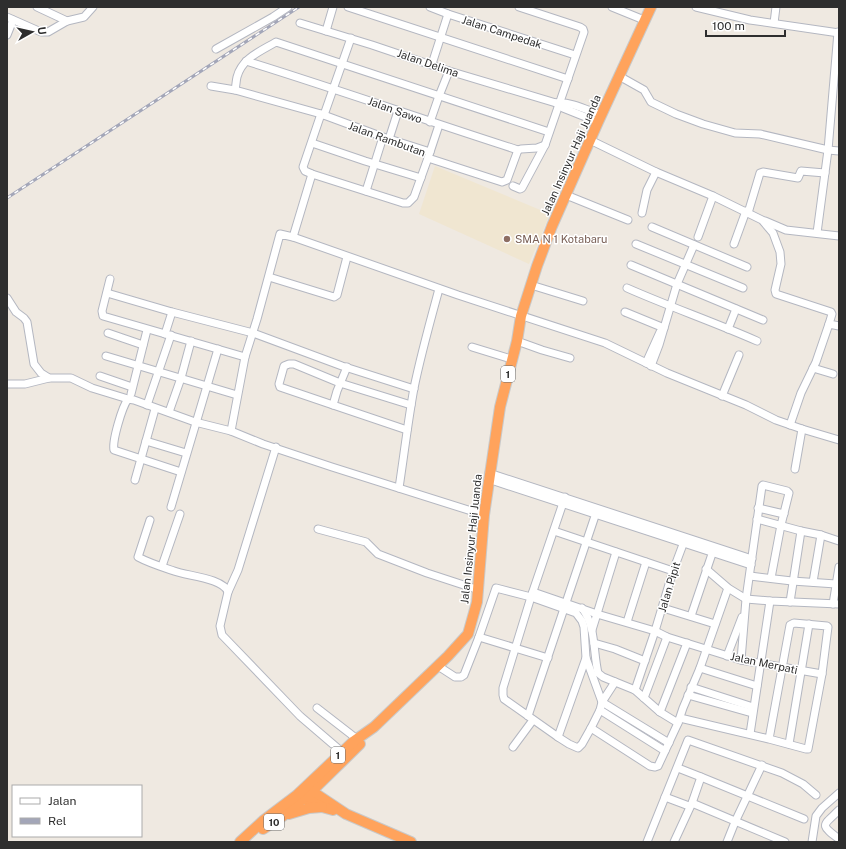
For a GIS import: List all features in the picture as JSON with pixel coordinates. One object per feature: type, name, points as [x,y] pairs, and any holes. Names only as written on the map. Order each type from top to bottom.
[{"type":"highway","name":"Jalan Insinyur Haji Juanda","points":[[304,793],[321,783],[359,746],[374,727],[438,666],[468,634],[474,615],[479,590],[480,555],[484,515],[500,407],[517,340],[521,316],[545,243],[599,118],[651,7]]},
{"type":"highway","name":"Jalan Insinyur Haji Juanda","points":[[304,793],[342,752],[374,727]]},
{"type":"highway","points":[[321,783],[320,793],[324,805]]},
{"type":"highway","points":[[304,793],[324,805],[410,842]]},
{"type":"highway","name":"10","points":[[241,842],[283,816],[304,793]]},
{"type":"highway","name":"10","points":[[241,842],[264,820],[304,793]]},
{"type":"highway","points":[[283,816],[324,805]]},
{"type":"street","points":[[37,7],[67,21]]},
{"type":"street","points":[[7,35],[10,18],[41,32],[51,31],[67,21],[84,18],[93,7]]},
{"type":"street","points":[[216,49],[288,7]]},
{"type":"street","points":[[326,31],[333,7]]},
{"type":"street","points":[[348,7],[568,79]]},
{"type":"street","name":"Jalan Campedak","points":[[430,7],[575,55]]},
{"type":"street","points":[[513,186],[520,189],[522,188],[545,145],[583,35],[583,29],[519,7]]},
{"type":"street","points":[[612,7],[644,20]]},
{"type":"street","points":[[696,7],[750,20],[838,33],[828,150],[818,233]]},
{"type":"street","points":[[774,23],[776,7]]},
{"type":"street","points":[[432,64],[448,14]]},
{"type":"street","name":"Jalan Delima","points":[[300,23],[432,64],[449,71],[559,104],[599,118]]},
{"type":"street","points":[[351,38],[334,88],[306,156],[303,167],[305,171],[408,203],[414,197],[439,125]]},
{"type":"street","points":[[235,90],[237,76],[246,60],[252,55],[276,42],[549,132]]},
{"type":"street","name":"Jalan Sawo","points":[[246,60],[518,150],[537,148],[545,145]]},
{"type":"street","points":[[430,122],[449,71]]},
{"type":"street","points":[[619,76],[644,90],[651,102],[703,124],[735,134],[760,134],[828,150],[839,151]]},
{"type":"street","name":"Jalan Rambutan","points":[[211,86],[235,90],[322,114],[502,182],[507,180],[518,150]]},
{"type":"street","points":[[366,191],[374,164],[398,111]]},
{"type":"street","points":[[590,140],[656,172],[713,196],[786,230],[839,236]]},
{"type":"street","points":[[312,143],[421,178]]},
{"type":"street","points":[[734,244],[747,212],[760,173],[763,172],[798,178],[801,170],[825,173]]},
{"type":"street","points":[[642,213],[647,190],[656,172]]},
{"type":"street","points":[[294,237],[312,174]]},
{"type":"street","points":[[566,195],[628,220]]},
{"type":"street","points":[[698,237],[713,196]]},
{"type":"street","points":[[762,220],[773,233],[780,252],[781,264],[775,290],[776,294],[831,312],[832,314],[813,368],[801,393],[790,425]]},
{"type":"street","points":[[652,227],[747,267]]},
{"type":"street","points":[[231,431],[245,357],[280,234],[294,237],[439,289],[605,343],[695,386],[746,405],[776,420],[802,430],[839,440]]},
{"type":"street","points":[[636,244],[743,288]]},
{"type":"street","points":[[648,364],[657,336],[664,328],[677,284],[694,245]]},
{"type":"street","points":[[268,277],[334,298],[337,295],[347,257]]},
{"type":"street","points":[[631,265],[763,320]]},
{"type":"street","points":[[110,279],[102,311],[103,316],[147,330],[245,357]]},
{"type":"street","points":[[531,285],[583,301]]},
{"type":"street","points":[[627,288],[757,341]]},
{"type":"street","points":[[399,488],[414,389],[422,352],[439,289]]},
{"type":"street","points":[[107,293],[253,333],[347,368],[414,389]]},
{"type":"street","points":[[7,298],[16,312],[27,322],[34,364],[41,373],[49,378]]},
{"type":"street","points":[[728,329],[736,309]]},
{"type":"street","points":[[147,405],[159,372],[172,312]]},
{"type":"street","points":[[625,312],[664,328]]},
{"type":"street","points":[[829,324],[839,326]]},
{"type":"street","points":[[147,330],[138,366],[121,417],[113,448],[116,452],[181,472]]},
{"type":"street","points":[[108,333],[143,345]]},
{"type":"street","points":[[517,340],[542,350],[570,358]]},
{"type":"street","points":[[169,412],[181,378],[191,341]]},
{"type":"street","points":[[472,347],[512,359]]},
{"type":"street","points":[[171,507],[195,422],[218,349]]},
{"type":"street","points":[[722,396],[739,354]]},
{"type":"street","points":[[106,356],[237,395]]},
{"type":"street","points":[[407,430],[280,388],[279,384],[284,366],[290,364],[340,383],[411,405]]},
{"type":"street","points":[[333,405],[340,383],[347,368]]},
{"type":"street","points":[[813,368],[833,374]]},
{"type":"street","points":[[100,376],[155,409],[169,412],[195,422],[231,431],[484,515]]},
{"type":"street","points":[[7,384],[25,384],[49,378],[71,378],[92,388],[130,393]]},
{"type":"street","points":[[135,480],[155,409]]},
{"type":"street","points":[[794,468],[802,430]]},
{"type":"street","points":[[146,441],[186,453]]},
{"type":"street","points":[[276,447],[238,570],[228,592],[220,626],[222,635],[300,716],[342,752]]},
{"type":"street","points":[[489,476],[751,562]]},
{"type":"street","points":[[741,660],[746,599],[758,508],[762,486],[766,485],[789,492],[771,578]]},
{"type":"street","points":[[564,500],[515,648],[503,688],[504,699],[558,737],[578,748],[591,728],[600,710],[602,702],[615,682]]},
{"type":"street","points":[[758,508],[784,514]]},
{"type":"street","points":[[513,747],[530,718],[596,511]]},
{"type":"street","points":[[162,566],[180,514]]},
{"type":"street","points":[[757,519],[839,541]]},
{"type":"street","points":[[150,520],[138,557],[174,571],[217,582],[227,588],[228,592]]},
{"type":"street","points":[[318,528],[366,542],[378,554],[427,573],[479,590]]},
{"type":"street","points":[[554,531],[674,571]]},
{"type":"street","points":[[790,602],[792,581],[801,531]]},
{"type":"street","points":[[813,582],[821,535]]},
{"type":"street","name":"Jalan Pipit","points":[[635,690],[685,540]]},
{"type":"street","points":[[691,616],[713,549]]},
{"type":"street","points":[[592,631],[616,552]]},
{"type":"street","points":[[627,622],[646,562]]},
{"type":"street","points":[[706,569],[728,588],[746,599],[836,604],[836,584],[839,567]]},
{"type":"street","points":[[750,576],[836,584]]},
{"type":"street","points":[[438,666],[454,677],[462,677],[479,637],[496,588],[532,594],[565,606],[576,613],[582,621],[584,627],[586,658],[602,702],[669,743]]},
{"type":"street","points":[[591,728],[650,766],[658,766],[679,721],[691,687],[700,668],[728,588]]},
{"type":"street","points":[[750,734],[770,601]]},
{"type":"street","name":"Jalan Merpati","points":[[565,606],[582,608],[741,660],[822,674]]},
{"type":"street","points":[[728,656],[746,607]]},
{"type":"street","points":[[582,608],[592,631],[598,673],[603,677],[635,690],[660,712],[679,721],[750,734],[806,749],[809,748],[822,674],[828,627],[826,625],[794,623],[790,625],[769,739]]},
{"type":"street","points":[[663,608],[715,624]]},
{"type":"street","points":[[789,744],[809,624]]},
{"type":"street","points":[[479,637],[548,658]]},
{"type":"street","points":[[644,698],[667,637]]},
{"type":"street","points":[[594,643],[615,649],[645,661]]},
{"type":"street","points":[[660,712],[687,643]]},
{"type":"street","points":[[558,737],[586,658]]},
{"type":"street","points":[[700,668],[757,686]]},
{"type":"street","points":[[691,687],[753,710]]},
{"type":"street","points":[[688,695],[753,710]]},
{"type":"street","points":[[318,708],[357,739]]},
{"type":"street","points":[[600,710],[665,751]]},
{"type":"street","points":[[646,842],[678,768],[688,740],[782,773],[803,784],[816,795]]},
{"type":"street","points":[[727,842],[762,765]]},
{"type":"street","points":[[678,768],[804,820]]},
{"type":"street","points":[[674,842],[701,777]]},
{"type":"street","points":[[812,842],[816,816],[822,808],[839,793]]},
{"type":"street","points":[[665,797],[690,804],[785,842]]},
{"type":"street","points":[[838,811],[825,823],[825,826],[826,830],[839,839]]},
{"type":"shaded area","name":"SMA N 1 Kotabaru","points":[[435,166],[550,214],[529,264],[419,214]]},
{"type":"railway","points":[[7,198],[299,7]]},
{"type":"place","name":"SMA N 1 Kotabaru","points":[[507,239]]}]
